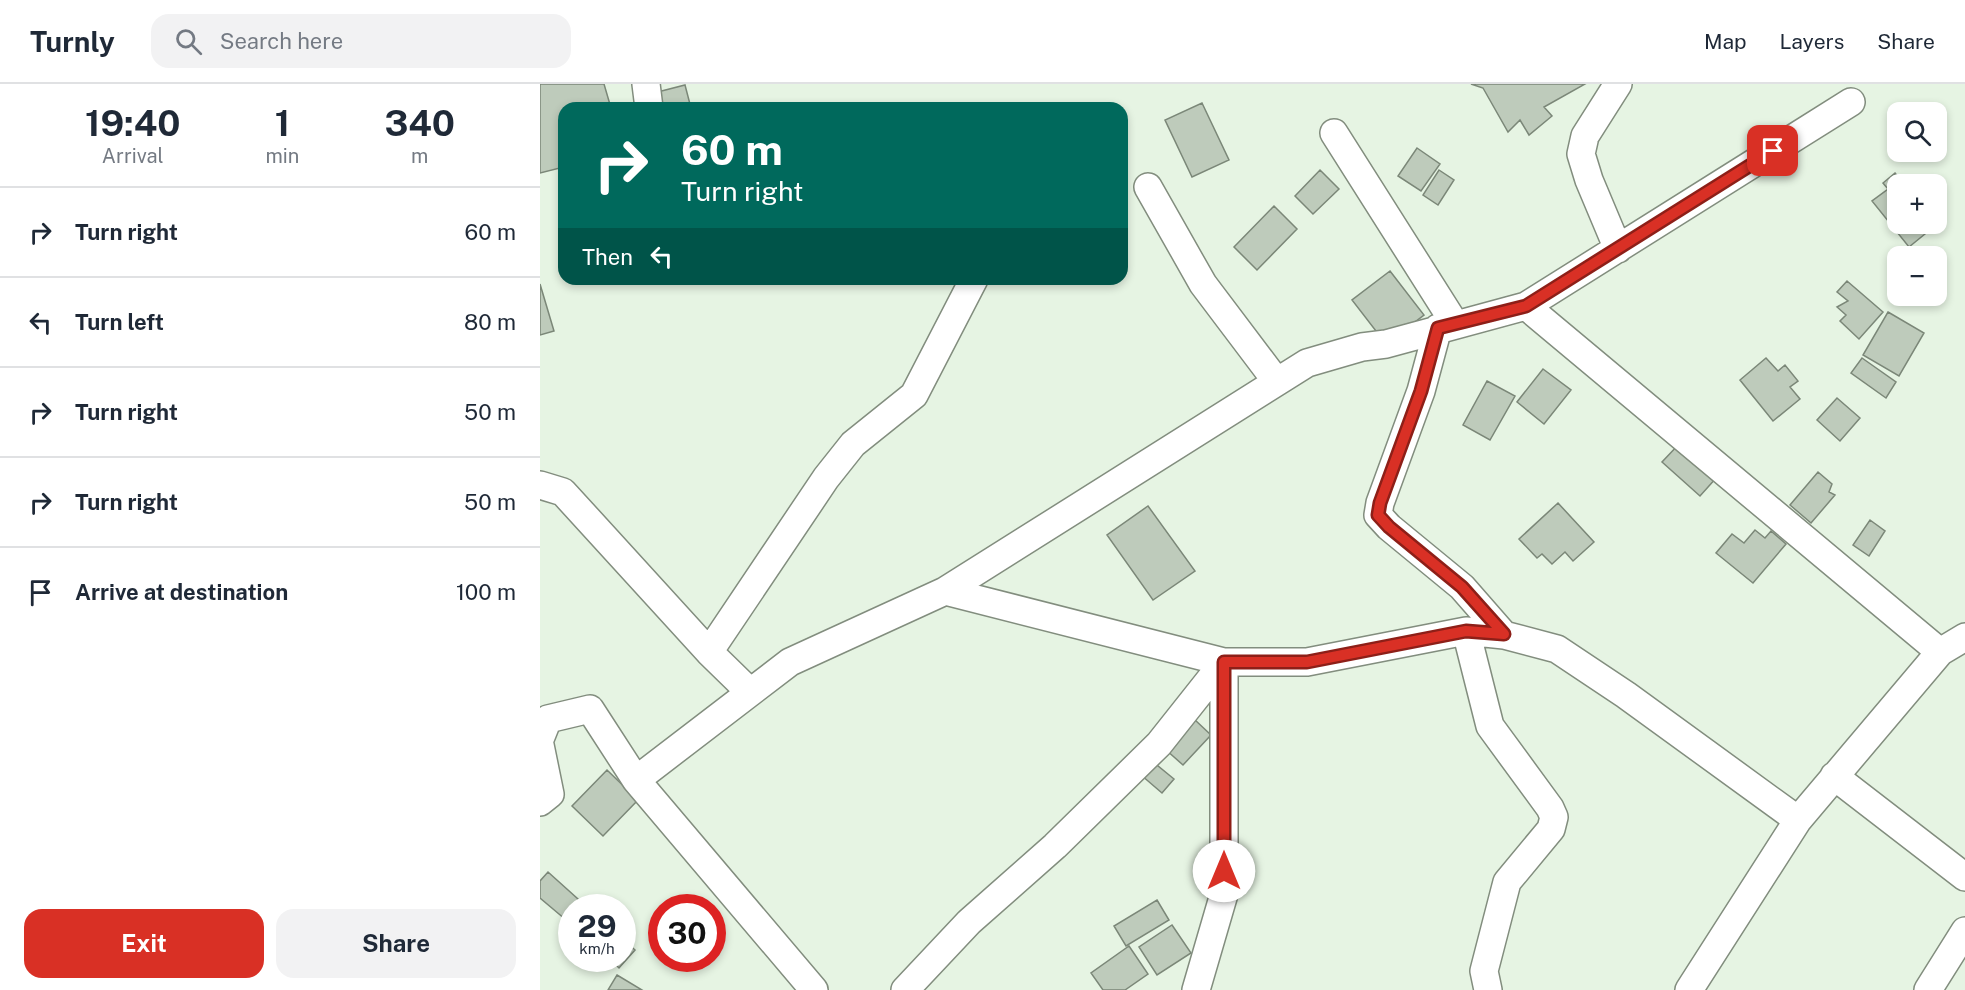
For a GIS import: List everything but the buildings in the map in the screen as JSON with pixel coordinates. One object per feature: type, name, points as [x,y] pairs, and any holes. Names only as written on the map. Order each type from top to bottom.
[{"type":"street","points":[[646,84],[648,102]]},
{"type":"street","points":[[1618,84],[1585,136],[1581,154],[1588,180],[1618,249]]},
{"type":"street","points":[[636,780],[789,662],[945,591],[1307,363],[1526,306],[1851,102]]},
{"type":"street","points":[[1334,133],[1446,326]]},
{"type":"street","points":[[1148,188],[1203,284],[1277,382]]},
{"type":"street","points":[[710,652],[832,469],[853,444],[914,395],[972,285]]},
{"type":"street","points":[[1526,306],[1940,652]]},
{"type":"street","points":[[1446,326],[1380,503],[1378,515],[1389,527],[1462,587],[1504,634]]},
{"type":"street","points":[[540,485],[562,492],[750,692]]},
{"type":"street","points":[[945,591],[1224,662],[1307,662],[1466,631],[1504,634],[1557,649],[1626,695],[1798,820]]},
{"type":"street","points":[[1466,631],[1490,726],[1550,808],[1554,817],[1551,829],[1507,882],[1484,972],[1488,990]]},
{"type":"street","points":[[1689,990],[1798,820],[1940,652],[1965,637]]},
{"type":"street","points":[[905,990],[969,922],[1055,846],[1159,744],[1224,662]]},
{"type":"street","points":[[1196,990],[1224,894],[1224,662]]},
{"type":"street","points":[[540,739],[548,719],[590,709],[636,780],[814,990]]},
{"type":"street","points":[[540,745],[550,794],[540,802]]},
{"type":"street","points":[[1834,776],[1965,877]]},
{"type":"street","points":[[1928,990],[1965,931]]},
{"type":"route","points":[[1224,871],[1224,662],[1307,662],[1466,631],[1504,634],[1462,587],[1389,527],[1378,515],[1380,503],[1421,391],[1438,328],[1526,306],[1773,151]]}]
